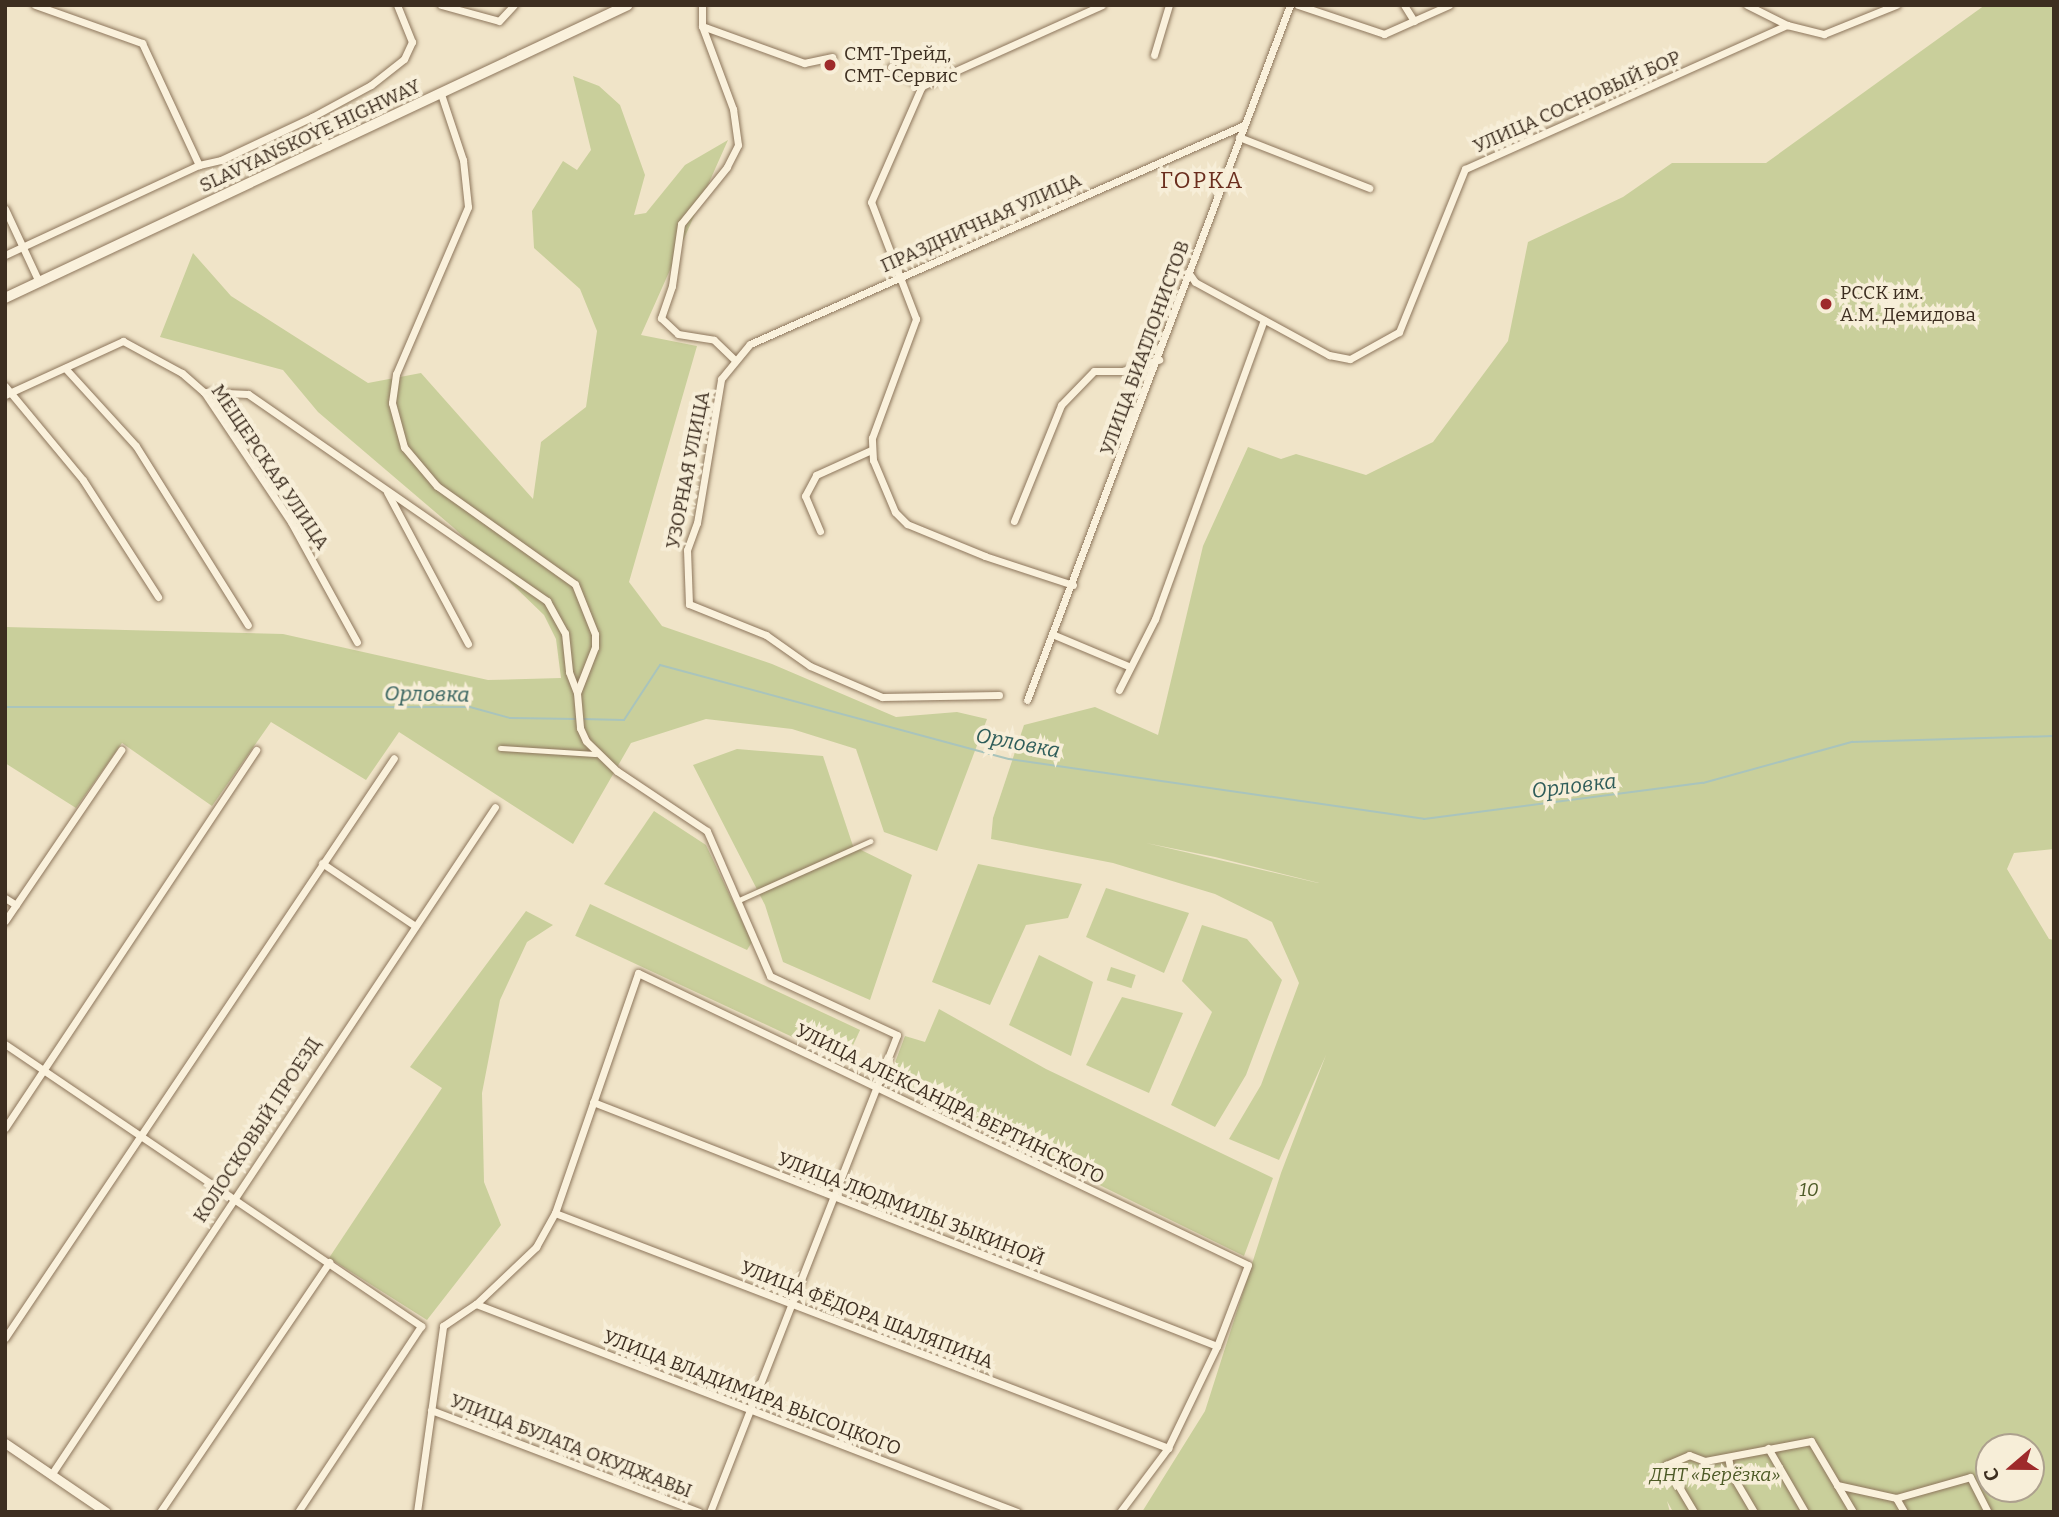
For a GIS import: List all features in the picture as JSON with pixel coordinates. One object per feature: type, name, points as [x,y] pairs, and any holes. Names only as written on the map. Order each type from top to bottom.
[{"type":"main road","name":"SLAVYANSKOYE HIGHWAY","points":[[5,298],[628,5]]},
{"type":"street","points":[[34,5],[142,43],[199,165]]},
{"type":"street","points":[[5,255],[199,165],[221,160],[312,117],[370,85],[404,59],[411,34],[397,5]]},
{"type":"street","points":[[441,5],[499,21],[513,5]]},
{"type":"street","points":[[702,5],[702,26],[733,109],[738,145],[727,167],[681,224],[661,318],[678,334],[714,340],[736,361]]},
{"type":"street","points":[[1073,585],[985,556],[900,519],[871,450],[916,319],[902,275],[871,202],[922,86],[1102,5]]},
{"type":"street","points":[[1154,55],[1168,5]]},
{"type":"street","name":"УЛИЦА БИАТЛОНИСТОВ","points":[[1027,700],[1159,360],[1188,272],[1290,5]]},
{"type":"street","points":[[1298,5],[1384,34],[1449,5]]},
{"type":"street","points":[[1404,5],[1414,21]]},
{"type":"street","points":[[1747,5],[1787,25],[1824,34],[1896,5]]},
{"type":"street","name":"УЛИЦА СОСНОВЫЙ БОР","points":[[1188,272],[1195,282],[1343,360],[1383,344],[1399,332],[1465,169],[1787,25]]},
{"type":"street","points":[[702,26],[804,63],[832,57]]},
{"type":"street","points":[[891,67],[922,86]]},
{"type":"street","points":[[441,94],[463,160],[468,207],[396,374],[392,403],[396,426],[412,460],[429,479],[575,584],[595,634],[595,647],[577,693]]},
{"type":"street","points":[[312,117],[328,147]]},
{"type":"street","name":"ПРАЗДНИЧНАЯ УЛИЦА","points":[[736,361],[750,344],[1244,125]]},
{"type":"street","points":[[1239,137],[1369,188]]},
{"type":"street","points":[[5,209],[38,282]]},
{"type":"street","points":[[1119,690],[1128,666],[1155,619],[1264,320]]},
{"type":"street","name":"МЕЩЕРСКАЯ УЛИЦА","points":[[65,368],[123,341],[158,356],[204,393],[292,522],[357,642]]},
{"type":"street","points":[[1014,521],[1060,405],[1094,371],[1122,371],[1159,360]]},
{"type":"street","name":"УЗОРНАЯ УЛИЦА","points":[[736,361],[721,379],[697,523],[687,550],[689,604],[766,635],[810,666],[882,697],[999,695]]},
{"type":"street","points":[[158,597],[83,480],[7,392],[65,368],[136,446],[248,625]]},
{"type":"street","points":[[204,393],[248,394],[547,601],[565,633],[569,672],[577,693],[580,728],[596,754],[707,831],[770,976],[897,1035],[710,1512]]},
{"type":"street","points":[[820,531],[805,496],[816,475],[871,450]]},
{"type":"street","points":[[385,488],[468,644]]},
{"type":"street","points":[[1052,634],[1128,666]]},
{"type":"street","points":[[500,748],[596,754]]},
{"type":"street","points":[[5,921],[121,750]]},
{"type":"street","points":[[5,1128],[256,750]]},
{"type":"street","points":[[5,1338],[394,758]]},
{"type":"street","name":"КОЛОСКОВЫЙ ПРОЕЗД","points":[[51,1475],[414,925],[495,807]]},
{"type":"street","points":[[739,900],[870,841]]},
{"type":"street","points":[[322,863],[414,925]]},
{"type":"street","points":[[5,898],[16,905]]},
{"type":"street","name":"УЛИЦА АЛЕКСАНДРА ВЕРТИНСКОГО","points":[[593,1102],[638,973],[876,1084],[1248,1265],[1217,1346]]},
{"type":"street","points":[[5,1044],[234,1196],[421,1326],[298,1512]]},
{"type":"street","points":[[417,1512],[443,1326],[476,1304],[536,1247],[555,1213],[593,1102]]},
{"type":"street","name":"УЛИЦА ЛЮДМИЛЫ ЗЫКИНОЙ","points":[[593,1102],[1217,1346]]},
{"type":"street","name":"УЛИЦА ФЁДОРА ШАЛЯПИНА","points":[[555,1213],[1168,1448]]},
{"type":"street","points":[[160,1512],[329,1262]]},
{"type":"street","name":"УЛИЦА ВЛАДИМИРА ВЫСОЦКОГО","points":[[476,1304],[1017,1512]]},
{"type":"street","points":[[1120,1512],[1168,1448],[1217,1346]]},
{"type":"street","name":"УЛИЦА БУЛАТА ОКУДЖАВЫ","points":[[431,1410],[699,1512]]},
{"type":"street","points":[[1695,1512],[1667,1465],[1689,1455],[1704,1461],[1811,1441],[1853,1512]]},
{"type":"street","points":[[5,1443],[106,1512]]},
{"type":"street","points":[[1768,1448],[1805,1512]]},
{"type":"street","points":[[1728,1457],[1731,1473],[1754,1512]]},
{"type":"street","points":[[1837,1485],[1896,1498],[1970,1477],[1988,1512]]},
{"type":"street","points":[[1896,1498],[1905,1512]]},
{"type":"green space","points":[[1985,5],[2054,5],[2054,849],[2014,853],[2007,869],[2049,939],[2054,940],[2054,1512],[1673,1512],[1667,1501],[1670,1512],[1142,1512],[1205,1411],[1281,1173],[1326,1055],[1279,1160],[1229,1139],[1261,1085],[1299,983],[1272,922],[1215,894],[1113,863],[991,839],[993,818],[1024,725],[1095,707],[1158,735],[1203,546],[1248,447],[1281,459],[1296,454],[1366,475],[1433,442],[1508,341],[1528,242],[1623,197],[1672,163],[1766,163]],"holes":[[[1146,843],[1215,857],[1319,883]]]},
{"type":"green space","points":[[573,76],[599,86],[620,105],[645,175],[634,215],[646,213],[685,165],[728,140],[641,335],[697,346],[629,582],[662,626],[772,664],[896,717],[957,712],[987,719],[937,851],[884,832],[856,749],[792,729],[706,719],[631,743],[573,844],[399,732],[366,780],[271,722],[212,806],[122,743],[76,808],[5,763],[5,627],[283,634],[488,680],[561,678],[556,639],[544,615],[454,528],[318,412],[283,370],[160,337],[193,253],[231,296],[368,383],[421,373],[533,499],[541,442],[586,407],[597,331],[580,289],[534,248],[532,211],[563,161],[577,170],[591,150]]},
{"type":"green space","points":[[737,749],[823,756],[853,846],[912,875],[870,1000],[783,962],[765,905],[693,765]]},
{"type":"green space","points":[[654,811],[706,845],[752,942],[747,950],[604,884]]},
{"type":"green space","points":[[978,864],[1082,884],[1068,918],[1026,925],[990,1005],[932,982]]},
{"type":"green space","points":[[1106,888],[1189,913],[1164,973],[1086,937]]},
{"type":"green space","points":[[590,904],[860,1030],[845,1062],[575,936]]},
{"type":"green space","points":[[526,911],[553,925],[527,942],[500,1000],[482,1093],[484,1182],[501,1225],[427,1320],[329,1258],[442,1088],[410,1067]]},
{"type":"green space","points":[[1202,925],[1247,939],[1282,980],[1246,1075],[1215,1127],[1171,1105],[1212,1012],[1182,981]]},
{"type":"green space","points":[[1039,955],[1093,982],[1071,1056],[1009,1025]]},
{"type":"green space","points":[[1111,967],[1136,975],[1131,988],[1107,980]]},
{"type":"green space","points":[[1122,997],[1183,1013],[1149,1093],[1086,1065]]},
{"type":"green space","points":[[939,1009],[1046,1069],[1273,1178],[1244,1256],[888,1081],[905,1036],[925,1042]]},
{"type":"waterway","name":"Орловка","points":[[582,719],[624,720],[660,665],[1009,759],[1424,819],[1703,783],[1852,742],[2054,736]]},
{"type":"waterway","name":"Орловка","points":[[5,707],[470,707],[510,718],[577,719]]},
{"type":"place","name":"СМТ-Трейд, СМТ-Сервис","points":[[830,65]]},
{"type":"place","name":"РССК им. А.М. Демидова","points":[[1826,304]]},
{"type":"district","name":"ГОРКА","points":[[1202,180]]},
{"type":"park label","name":"10","points":[[1809,1190]]},
{"type":"park label","name":"ДНТ «Берёзка»","points":[[1715,1475]]}]
